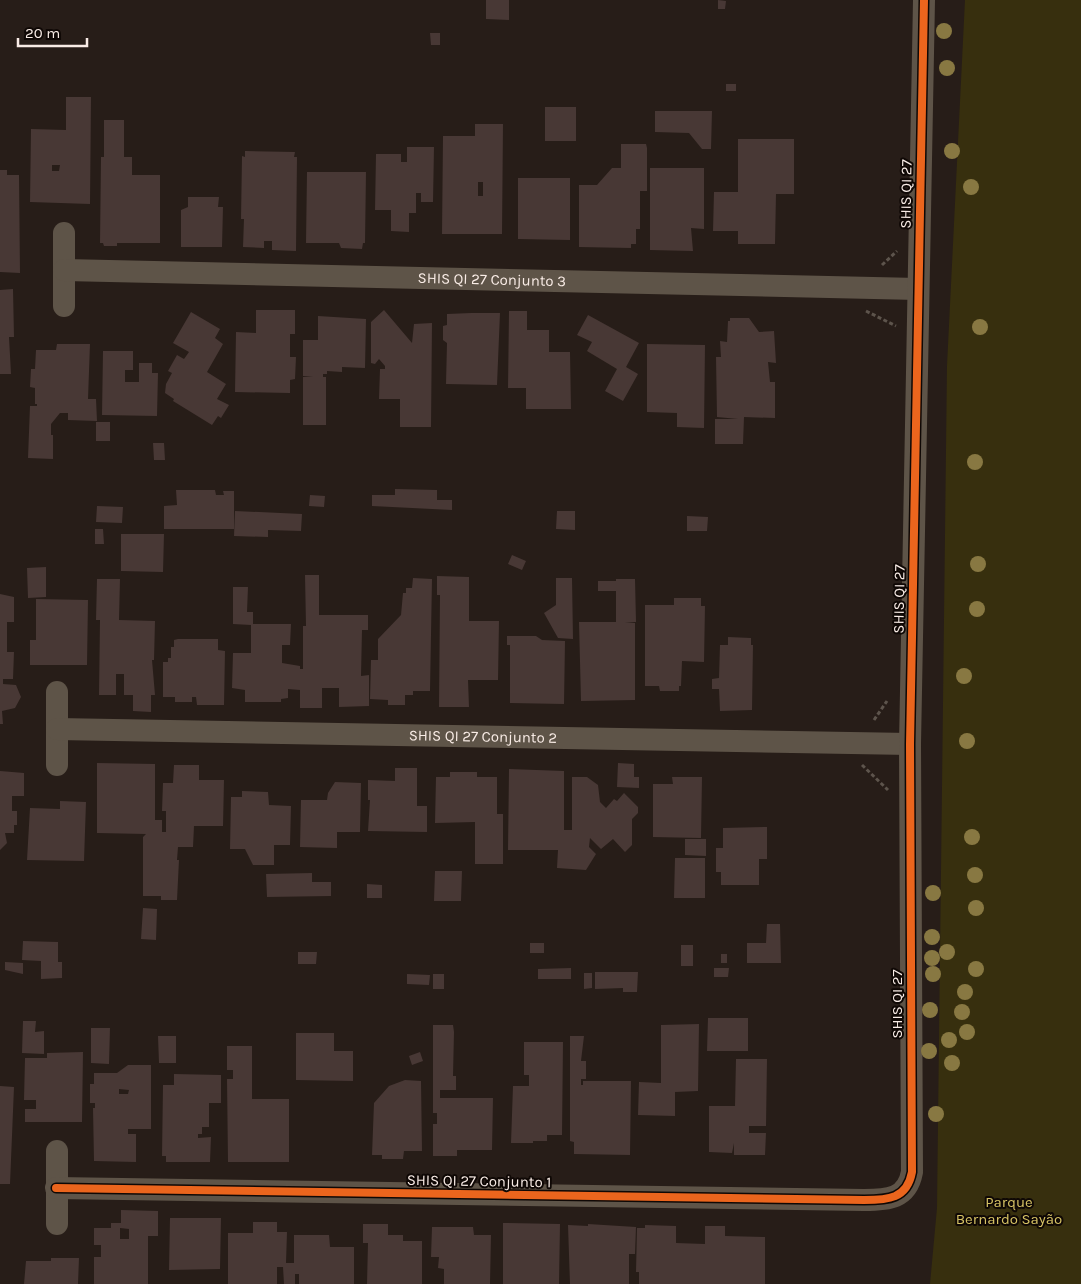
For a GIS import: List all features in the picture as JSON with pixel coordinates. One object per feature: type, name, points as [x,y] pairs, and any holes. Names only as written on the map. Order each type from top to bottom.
[{"type":"street","name":"SHIS QI 27","points":[[900,1196],[906,1189],[912,1172],[910,744],[924,0]]},
{"type":"street","points":[[64,233],[64,306]]},
{"type":"street","name":"SHIS QI 27 Conjunto 3","points":[[64,270],[918,289]]},
{"type":"street","points":[[57,692],[57,765]]},
{"type":"street","name":"SHIS QI 27 Conjunto 2","points":[[57,729],[910,744]]},
{"type":"street","points":[[56,1152],[57,1224]]},
{"type":"street","name":"SHIS QI 27 Conjunto 1","points":[[56,1188],[864,1200],[885,1200],[900,1196]]},
{"type":"path","points":[[859,288],[898,250]]},
{"type":"green space","name":"Parque Bernardo Sayão","points":[[965,0],[1081,0],[1081,1284],[930,1284],[937,1208],[947,366]]},
{"type":"building","points":[[486,0],[509,0],[509,20],[486,19]]},
{"type":"building","points":[[718,0],[726,1],[725,9],[718,9]]},
{"type":"building","points":[[430,33],[440,33],[440,45],[431,45]]},
{"type":"building","points":[[726,84],[736,84],[736,91],[726,91]]},
{"type":"building","points":[[66,97],[91,97],[90,204],[30,202],[31,129],[66,130]],"holes":[[[52,165],[60,165],[59,171],[52,171]]]},
{"type":"building","points":[[545,107],[576,107],[576,141],[545,141]]},
{"type":"building","points":[[655,111],[712,111],[711,149],[702,149],[689,133],[655,132]]},
{"type":"building","points":[[104,120],[124,120],[124,157],[132,157],[132,175],[160,175],[160,243],[117,243],[117,246],[104,246],[103,243],[100,243],[101,157],[104,157]]},
{"type":"building","points":[[475,124],[503,124],[502,234],[442,234],[443,136],[475,136]],"holes":[[[478,182],[483,182],[483,196],[478,196]]]},
{"type":"building","points":[[738,139],[794,139],[794,194],[776,194],[775,244],[738,244],[738,231],[713,231],[714,192],[738,192]]},
{"type":"building","points":[[621,144],[646,144],[647,148],[647,191],[640,191],[640,229],[636,229],[636,244],[631,244],[631,248],[579,247],[579,185],[597,185],[612,168],[621,168]]},
{"type":"building","points":[[407,147],[434,147],[433,202],[421,202],[421,193],[416,193],[416,213],[409,213],[409,232],[391,231],[391,210],[375,210],[376,154],[401,154],[401,162],[407,162]]},
{"type":"building","points":[[245,151],[295,152],[294,157],[297,157],[296,251],[272,250],[272,241],[264,241],[264,248],[243,247],[244,219],[241,219],[242,156],[245,157]]},
{"type":"building","points":[[650,168],[704,168],[704,229],[691,228],[693,251],[650,250]]},
{"type":"building","points":[[0,170],[7,170],[7,175],[19,175],[20,273],[0,272]]},
{"type":"building","points":[[307,172],[366,172],[365,243],[363,243],[362,249],[341,248],[339,243],[306,243]]},
{"type":"building","points":[[518,178],[570,178],[570,240],[518,239]]},
{"type":"building","points":[[188,197],[219,197],[218,207],[223,207],[222,247],[181,247],[181,210],[188,207]]},
{"type":"building","points":[[13,289],[14,337],[9,337],[11,374],[0,374],[0,290]]},
{"type":"building","points":[[256,310],[295,310],[295,334],[290,334],[290,357],[296,357],[295,379],[290,380],[290,393],[235,392],[236,332],[256,333]]},
{"type":"building","points":[[384,310],[412,343],[414,324],[432,323],[431,427],[400,427],[400,399],[379,399],[380,369],[385,369],[385,366],[379,359],[375,364],[371,363],[371,322]]},
{"type":"building","points":[[509,311],[527,311],[527,330],[549,330],[549,352],[570,352],[571,409],[526,409],[526,388],[508,388]]},
{"type":"building","points":[[191,312],[220,329],[215,338],[223,344],[207,372],[226,384],[217,399],[229,405],[221,418],[218,416],[212,425],[173,401],[174,399],[165,393],[166,384],[172,373],[168,371],[177,355],[184,359],[189,352],[173,343]]},
{"type":"building","points":[[500,313],[497,385],[446,384],[447,343],[443,340],[443,326],[447,325],[447,314]]},
{"type":"building","points":[[588,315],[639,343],[626,367],[638,374],[623,401],[605,391],[617,369],[587,351],[592,342],[577,335]]},
{"type":"building","points":[[318,316],[366,319],[365,368],[342,367],[342,372],[327,371],[327,374],[323,374],[323,377],[326,377],[326,425],[303,425],[303,377],[313,376],[303,376],[303,340],[318,340]]},
{"type":"building","points":[[730,318],[749,318],[759,332],[774,331],[776,363],[768,362],[770,382],[775,382],[775,418],[744,417],[743,444],[715,444],[715,419],[738,419],[717,417],[716,357],[721,357],[720,341],[727,342],[728,321],[730,321]]},
{"type":"building","points":[[57,344],[90,344],[88,399],[96,399],[97,421],[68,420],[68,413],[60,413],[51,424],[53,459],[28,458],[30,406],[37,406],[35,404],[35,388],[30,387],[31,369],[35,369],[36,350],[56,350]]},
{"type":"building","points":[[647,344],[705,345],[704,428],[677,427],[677,413],[647,412]]},
{"type":"building","points":[[103,351],[133,351],[133,370],[125,370],[125,382],[139,382],[139,363],[152,363],[152,373],[158,373],[157,416],[102,415]]},
{"type":"building","points":[[96,422],[110,422],[110,441],[96,441]]},
{"type":"building","points":[[153,443],[164,443],[165,460],[154,460]]},
{"type":"building","points":[[395,489],[437,490],[437,500],[452,500],[452,510],[372,506],[372,495],[395,495]]},
{"type":"building","points":[[176,490],[215,490],[216,495],[224,495],[223,491],[234,491],[234,529],[164,529],[164,506],[177,505]]},
{"type":"building","points":[[310,495],[325,496],[324,507],[309,506]]},
{"type":"building","points":[[97,506],[123,507],[122,523],[96,522]]},
{"type":"building","points":[[235,511],[302,514],[301,531],[268,530],[268,537],[234,536]]},
{"type":"building","points":[[557,511],[575,511],[575,530],[556,529]]},
{"type":"building","points":[[687,516],[708,517],[707,531],[687,531]]},
{"type":"building","points":[[95,529],[103,529],[104,544],[95,544]]},
{"type":"building","points":[[121,534],[164,534],[163,572],[121,571]]},
{"type":"building","points":[[512,555],[526,561],[522,570],[508,564]]},
{"type":"building","points":[[46,567],[46,597],[28,598],[27,568]]},
{"type":"building","points":[[305,575],[319,575],[319,615],[368,615],[368,630],[362,630],[361,676],[369,675],[369,706],[339,707],[339,688],[322,688],[322,708],[300,708],[300,690],[288,689],[288,698],[281,699],[281,702],[245,702],[245,690],[232,688],[233,653],[251,653],[251,625],[233,624],[233,587],[248,587],[247,612],[253,612],[253,624],[291,624],[290,645],[282,645],[282,663],[300,666],[300,669],[303,669],[303,626],[306,626]]},
{"type":"building","points":[[437,576],[469,577],[469,621],[499,621],[498,680],[468,680],[469,707],[439,707],[440,595],[437,595]]},
{"type":"building","points":[[413,578],[432,579],[430,691],[413,691],[413,695],[405,695],[405,705],[388,705],[388,700],[370,699],[371,660],[378,660],[378,639],[401,615],[403,593],[406,593],[406,588],[412,588]]},
{"type":"building","points":[[556,578],[572,578],[573,639],[558,638],[544,613],[556,605]]},
{"type":"building","points":[[97,579],[120,579],[119,620],[155,621],[154,660],[152,660],[155,695],[151,695],[151,712],[133,711],[133,695],[124,695],[124,674],[116,674],[116,695],[99,695],[100,620],[96,620]]},
{"type":"building","points":[[616,579],[635,579],[636,622],[625,622],[635,623],[635,700],[581,701],[579,622],[616,622],[616,591],[598,591],[598,581],[616,581]]},
{"type":"building","points":[[0,594],[14,597],[14,622],[7,622],[7,652],[14,652],[13,679],[3,679],[3,684],[16,685],[21,697],[15,708],[2,711],[3,724],[0,724]]},
{"type":"building","points":[[674,598],[701,598],[701,606],[705,606],[704,662],[682,661],[679,691],[660,691],[659,686],[645,686],[645,605],[674,605]]},
{"type":"building","points":[[36,599],[88,600],[87,665],[30,665],[30,640],[36,640]]},
{"type":"building","points":[[507,636],[536,636],[542,640],[565,641],[564,704],[510,703],[510,645],[507,645]]},
{"type":"building","points":[[728,637],[751,638],[751,645],[753,645],[752,710],[720,711],[719,689],[712,689],[712,679],[719,678],[720,645],[728,645]]},
{"type":"building","points":[[218,639],[218,650],[225,651],[224,705],[197,705],[196,697],[192,697],[192,702],[175,702],[175,697],[163,697],[163,662],[168,662],[168,658],[171,658],[171,647],[174,647],[174,640]]},
{"type":"building","points":[[97,763],[155,764],[155,820],[162,820],[162,832],[166,832],[166,811],[162,811],[163,783],[173,783],[174,765],[199,765],[199,780],[224,780],[223,826],[194,826],[193,847],[178,847],[177,900],[161,900],[161,896],[143,896],[143,837],[146,834],[97,833]]},
{"type":"building","points":[[618,763],[634,764],[634,777],[639,777],[639,788],[617,787]]},
{"type":"building","points":[[395,768],[417,768],[417,806],[427,806],[427,832],[368,831],[370,800],[368,800],[368,780],[395,781]]},
{"type":"building","points":[[509,769],[564,771],[564,830],[572,830],[572,777],[587,777],[598,785],[600,802],[606,808],[614,799],[617,801],[624,793],[638,807],[638,813],[632,819],[632,845],[625,852],[613,839],[601,849],[590,838],[589,847],[596,854],[586,870],[557,868],[558,850],[508,850]]},
{"type":"building","points":[[0,771],[24,773],[24,796],[12,796],[12,811],[17,811],[17,825],[14,825],[14,833],[5,833],[7,843],[0,850]]},
{"type":"building","points":[[450,772],[477,772],[477,777],[497,777],[497,814],[503,814],[503,864],[475,864],[475,822],[435,823],[436,777],[450,777]]},
{"type":"building","points":[[672,777],[702,777],[701,838],[653,837],[653,784],[673,784]]},
{"type":"building","points":[[335,782],[361,783],[360,832],[337,832],[337,848],[300,847],[301,800],[327,800],[328,793]]},
{"type":"building","points":[[242,791],[268,792],[269,805],[291,806],[290,845],[274,845],[274,865],[253,865],[245,849],[230,849],[231,797],[242,797]]},
{"type":"building","points":[[60,801],[86,802],[84,861],[27,860],[30,808],[60,809]]},
{"type":"building","points":[[767,827],[767,859],[759,859],[759,885],[721,885],[721,872],[716,872],[716,848],[723,848],[723,828]]},
{"type":"building","points":[[685,839],[706,839],[706,856],[685,855]]},
{"type":"building","points":[[675,858],[705,858],[705,898],[674,898]]},
{"type":"building","points":[[435,871],[462,871],[461,901],[434,901]]},
{"type":"building","points":[[312,873],[312,882],[331,882],[331,896],[267,897],[266,874]]},
{"type":"building","points":[[367,884],[382,885],[382,898],[367,898]]},
{"type":"building","points":[[143,908],[157,909],[156,940],[141,939]]},
{"type":"building","points":[[767,924],[780,924],[781,963],[747,963],[747,943],[766,943]]},
{"type":"building","points":[[23,941],[58,942],[58,962],[62,962],[62,978],[41,979],[41,961],[22,960]]},
{"type":"building","points":[[530,943],[544,943],[544,953],[530,953]]},
{"type":"building","points":[[681,945],[693,945],[693,966],[681,966]]},
{"type":"building","points":[[298,952],[317,952],[316,964],[298,964]]},
{"type":"building","points":[[721,954],[727,954],[727,963],[721,963]]},
{"type":"building","points":[[5,962],[23,963],[23,974],[5,970]]},
{"type":"building","points":[[571,968],[571,979],[538,979],[538,969]]},
{"type":"building","points":[[714,968],[729,968],[728,977],[714,977]]},
{"type":"building","points":[[595,972],[638,972],[637,992],[623,992],[623,988],[595,989]]},
{"type":"building","points":[[584,973],[592,973],[592,988],[584,989]]},
{"type":"building","points":[[407,974],[430,975],[429,985],[407,984]]},
{"type":"building","points":[[433,974],[444,974],[444,989],[433,989]]},
{"type":"building","points":[[708,1018],[748,1018],[748,1051],[707,1051]]},
{"type":"building","points":[[23,1021],[36,1021],[35,1032],[44,1031],[44,1054],[22,1053]]},
{"type":"building","points":[[699,1024],[698,1091],[675,1092],[675,1116],[638,1115],[639,1082],[661,1083],[661,1025]]},
{"type":"building","points":[[433,1025],[453,1025],[454,1032],[453,1076],[456,1076],[456,1090],[440,1090],[440,1098],[493,1098],[492,1150],[457,1150],[457,1156],[433,1156],[433,1124],[437,1124],[437,1113],[433,1113]]},
{"type":"building","points":[[91,1028],[110,1028],[109,1064],[91,1063]]},
{"type":"building","points":[[296,1033],[334,1033],[334,1051],[353,1051],[353,1081],[296,1080]]},
{"type":"building","points":[[158,1036],[176,1036],[176,1063],[159,1063]]},
{"type":"building","points":[[570,1036],[584,1036],[581,1061],[586,1061],[586,1079],[581,1079],[581,1085],[583,1085],[583,1081],[631,1081],[630,1155],[574,1154],[574,1142],[570,1141]]},
{"type":"building","points":[[524,1042],[563,1042],[562,1135],[547,1135],[547,1141],[511,1143],[513,1086],[529,1086],[529,1075],[524,1075]]},
{"type":"building","points":[[227,1046],[252,1046],[252,1099],[289,1099],[289,1162],[228,1162],[227,1079],[233,1079],[233,1070],[227,1070]]},
{"type":"building","points":[[83,1052],[82,1122],[25,1122],[25,1109],[36,1109],[36,1100],[24,1100],[25,1058],[47,1058],[47,1053]]},
{"type":"building","points":[[420,1052],[423,1061],[412,1065],[409,1056]]},
{"type":"building","points":[[736,1059],[767,1059],[766,1126],[749,1126],[749,1133],[766,1133],[765,1155],[734,1155],[734,1143],[732,1153],[709,1152],[709,1106],[735,1106]]},
{"type":"building","points":[[128,1065],[151,1065],[151,1129],[128,1129],[128,1134],[136,1134],[136,1162],[94,1161],[93,1108],[95,1108],[95,1103],[90,1103],[90,1084],[94,1084],[94,1073],[117,1073]],"holes":[[[119,1089],[129,1090],[128,1094],[119,1094]]]},
{"type":"building","points":[[174,1074],[221,1075],[221,1103],[209,1103],[209,1127],[202,1127],[202,1134],[198,1134],[198,1138],[211,1137],[210,1162],[166,1162],[166,1156],[162,1156],[163,1085],[174,1085]]},
{"type":"building","points":[[405,1080],[421,1081],[422,1151],[404,1151],[403,1159],[382,1159],[382,1155],[372,1155],[374,1103],[389,1086]]},
{"type":"building","points":[[0,1086],[14,1087],[10,1184],[0,1184]]},
{"type":"building","points":[[121,1210],[158,1211],[158,1236],[148,1236],[148,1284],[94,1284],[94,1257],[101,1257],[101,1245],[94,1245],[94,1228],[111,1228],[111,1223],[121,1223]],"holes":[[[120,1228],[129,1229],[129,1239],[120,1239]]]},
{"type":"building","points":[[170,1218],[221,1218],[220,1269],[169,1270]]},
{"type":"building","points":[[253,1222],[277,1222],[277,1232],[287,1232],[286,1263],[294,1263],[294,1235],[329,1235],[330,1247],[354,1247],[354,1284],[299,1284],[299,1274],[295,1274],[295,1284],[284,1284],[283,1267],[277,1267],[277,1284],[228,1284],[228,1233],[253,1233]]},
{"type":"building","points":[[503,1223],[560,1224],[559,1284],[503,1284]]},
{"type":"building","points":[[363,1224],[388,1224],[388,1235],[403,1235],[403,1241],[422,1241],[422,1284],[367,1284],[368,1243],[363,1243]]},
{"type":"building","points":[[588,1224],[636,1227],[635,1254],[629,1254],[629,1284],[570,1284],[568,1225],[588,1226]]},
{"type":"building","points":[[645,1225],[676,1226],[676,1243],[705,1244],[705,1226],[725,1226],[725,1236],[765,1237],[765,1284],[639,1284],[639,1272],[636,1272],[637,1228],[645,1228]]},
{"type":"building","points":[[432,1227],[473,1227],[474,1235],[491,1235],[490,1284],[444,1284],[444,1269],[438,1268],[439,1257],[431,1257]]},
{"type":"building","points":[[51,1258],[79,1258],[78,1284],[24,1284],[26,1261],[51,1261]]},
{"type":"cycle path","points":[[56,1188],[864,1200],[888,1198],[901,1193],[906,1188],[912,1172],[910,744],[924,0]]}]
